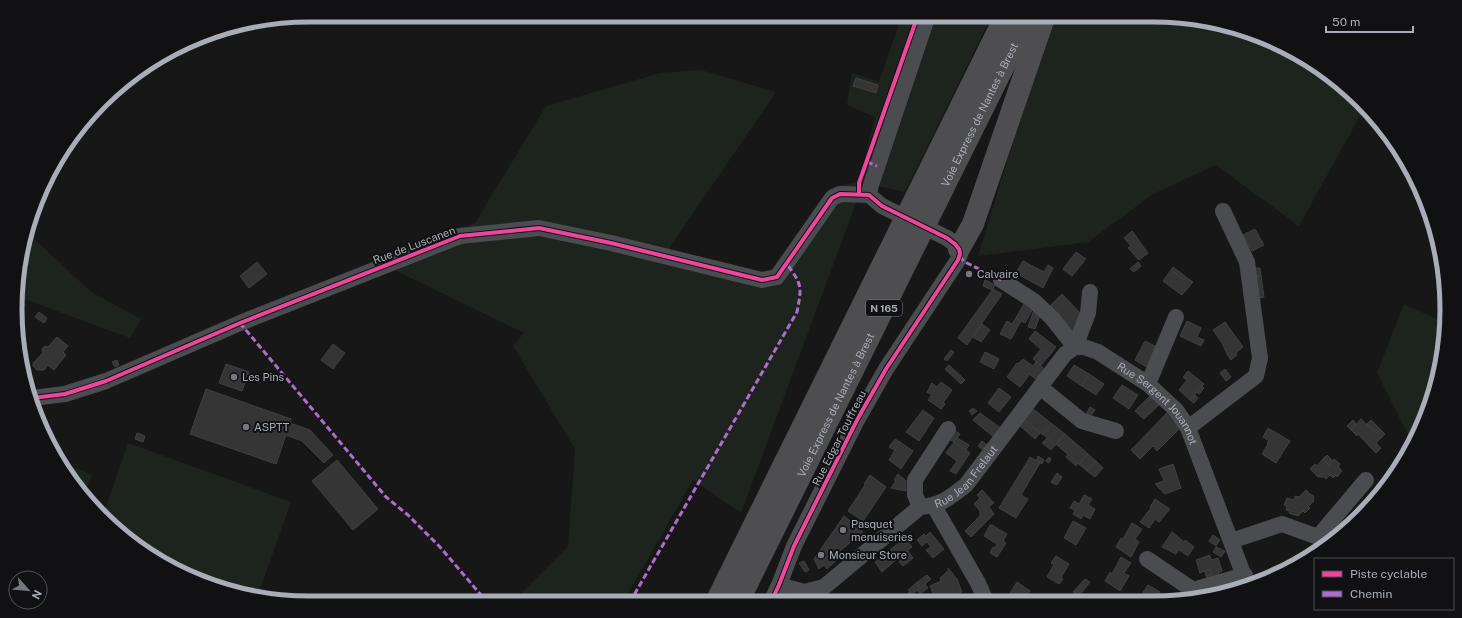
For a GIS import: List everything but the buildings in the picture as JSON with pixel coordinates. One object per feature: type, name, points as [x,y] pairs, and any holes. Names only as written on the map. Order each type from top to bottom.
[{"type":"highway","name":"Voie Express de Nantes à Brest","points":[[719,596],[1003,22]]},
{"type":"highway","name":"Voie Express de Nantes à Brest","points":[[741,596],[1026,22]]},
{"type":"highway","points":[[953,244],[973,224],[1043,22]]},
{"type":"street","points":[[926,22],[871,185],[869,195],[882,206],[953,244]]},
{"type":"street","name":"Rue de Luscanen","points":[[36,398],[65,394],[106,381],[240,323],[460,236],[539,228],[611,243],[762,280],[777,277],[832,198],[840,194],[869,195]]},
{"type":"street","points":[[1188,428],[1256,376],[1260,358],[1247,262],[1223,211]]},
{"type":"street","name":"Rue Edgar Touffreau","points":[[774,596],[794,546],[857,420],[886,369],[958,260],[960,254],[953,244]]},
{"type":"street","points":[[1001,280],[1038,306],[1052,318],[1075,347]]},
{"type":"street","name":"Rue Jean Frelaut","points":[[779,585],[804,592],[824,587],[927,506],[949,498],[966,485],[1065,354],[1075,347],[1088,313],[1090,292]]},
{"type":"street","points":[[1148,384],[1176,317]]},
{"type":"street","name":"Rue Sergent Jouannot","points":[[1075,347],[1084,347],[1098,352],[1148,384],[1176,410],[1188,428],[1246,580]]},
{"type":"street","points":[[1040,387],[1082,421],[1116,431]]},
{"type":"street","points":[[948,429],[915,480],[915,495],[927,506],[978,583],[984,596]]},
{"type":"street","points":[[1231,541],[1282,524],[1318,538],[1366,480]]},
{"type":"street","points":[[1147,559],[1193,590],[1246,580]]},
{"type":"shaded area","points":[[900,22],[989,22],[905,192],[859,182],[856,203],[741,513],[693,480],[626,596],[519,596],[568,547],[575,449],[513,346],[524,333],[374,260],[411,243],[475,223],[546,106],[660,73],[701,70],[776,92],[668,250],[757,273],[770,271],[829,189],[859,181],[875,117],[847,105],[852,73],[879,82]]},
{"type":"shaded area","points":[[1050,22],[1153,22],[1190,24],[1245,37],[1280,52],[1312,70],[1328,81],[1362,112],[1299,226],[1216,165],[1153,194],[1088,242],[978,256]]},
{"type":"shaded area","points":[[32,236],[91,292],[141,319],[130,338],[23,298],[24,272]]},
{"type":"shaded area","points":[[1404,304],[1439,320],[1438,346],[1430,383],[1425,401],[1409,438],[1377,373]]},
{"type":"shaded area","points":[[128,443],[291,502],[259,591],[217,581],[165,558],[134,537],[105,510]]},
{"type":"shaded area","points":[[68,465],[92,475],[86,489]]},
{"type":"marked path","points":[[867,162],[877,166]]},
{"type":"marked path","points":[[959,257],[967,263],[1001,280]]},
{"type":"marked path","points":[[633,596],[797,312],[800,286],[787,264]]},
{"type":"marked path","points":[[240,323],[386,497],[408,515],[440,547],[482,596]]},
{"type":"cycle path","points":[[859,194],[859,183],[916,22]]},
{"type":"cycle path","points":[[36,398],[65,394],[106,381],[240,323],[460,236],[539,228],[611,243],[762,280],[777,277],[832,198],[840,194],[869,195],[882,206],[947,238],[955,244],[959,249],[960,254],[958,260],[886,369],[857,420],[794,546],[774,596]]},
{"type":"place","name":"Calvaire","points":[[969,274]]},
{"type":"place","name":"Les Pins","points":[[234,377]]},
{"type":"place","name":"ASPTT","points":[[246,427]]},
{"type":"place","name":"Pasquet menuiseries","points":[[843,530]]},
{"type":"place","name":"Monsieur Store","points":[[821,555]]}]
